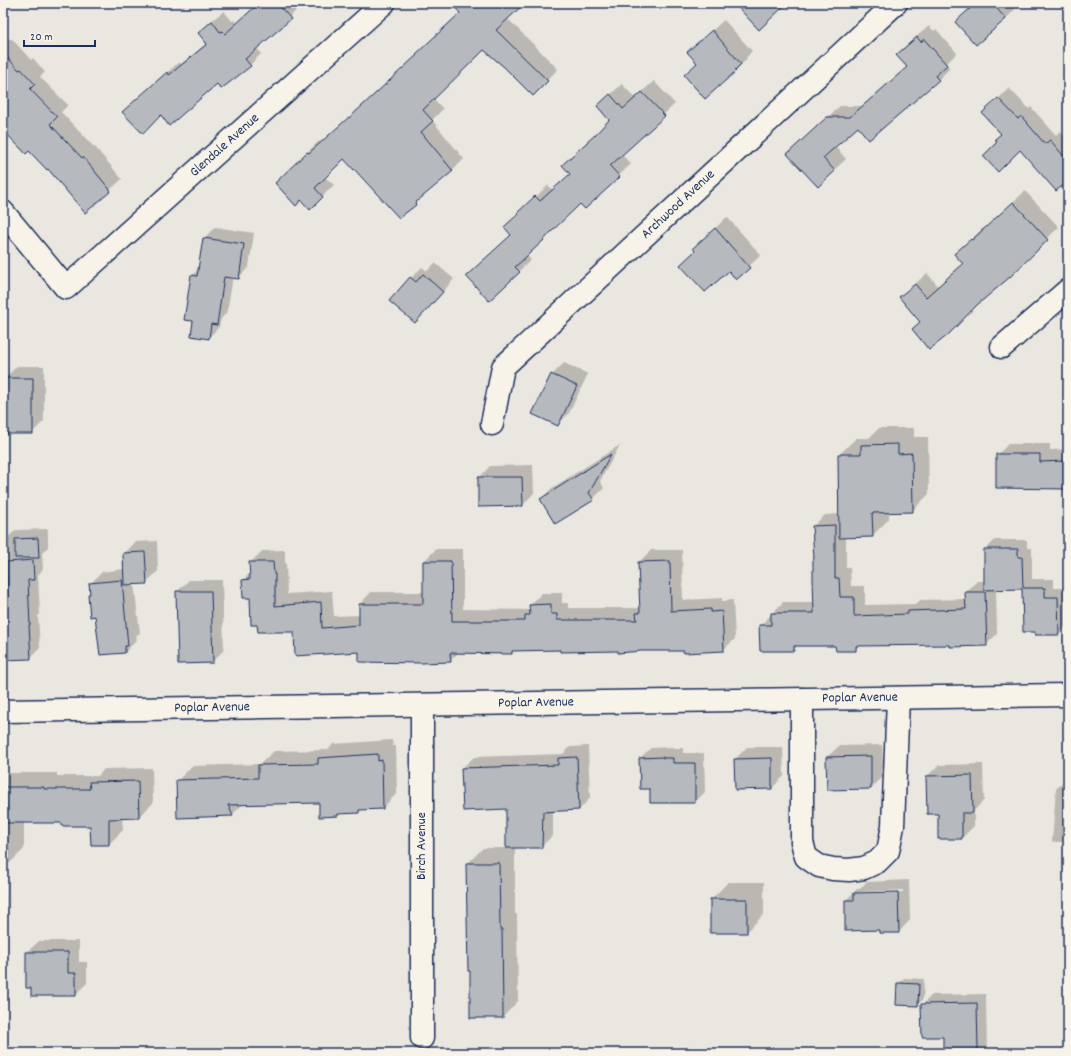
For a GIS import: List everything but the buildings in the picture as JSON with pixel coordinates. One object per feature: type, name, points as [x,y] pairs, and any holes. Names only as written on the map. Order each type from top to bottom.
[{"type":"street","name":"Glendale Avenue","points":[[3,212],[66,288],[384,3]]},
{"type":"street","name":"Archwood Avenue","points":[[492,424],[502,367],[896,3]]},
{"type":"street","points":[[1002,347],[1068,290]]},
{"type":"street","name":"Poplar Avenue","points":[[3,711],[1068,695]]},
{"type":"street","points":[[802,699],[802,842],[806,857],[819,866],[849,870],[864,868],[877,862],[888,851],[893,826],[898,698]]},
{"type":"street","name":"Birch Avenue","points":[[422,705],[422,1038]]}]
